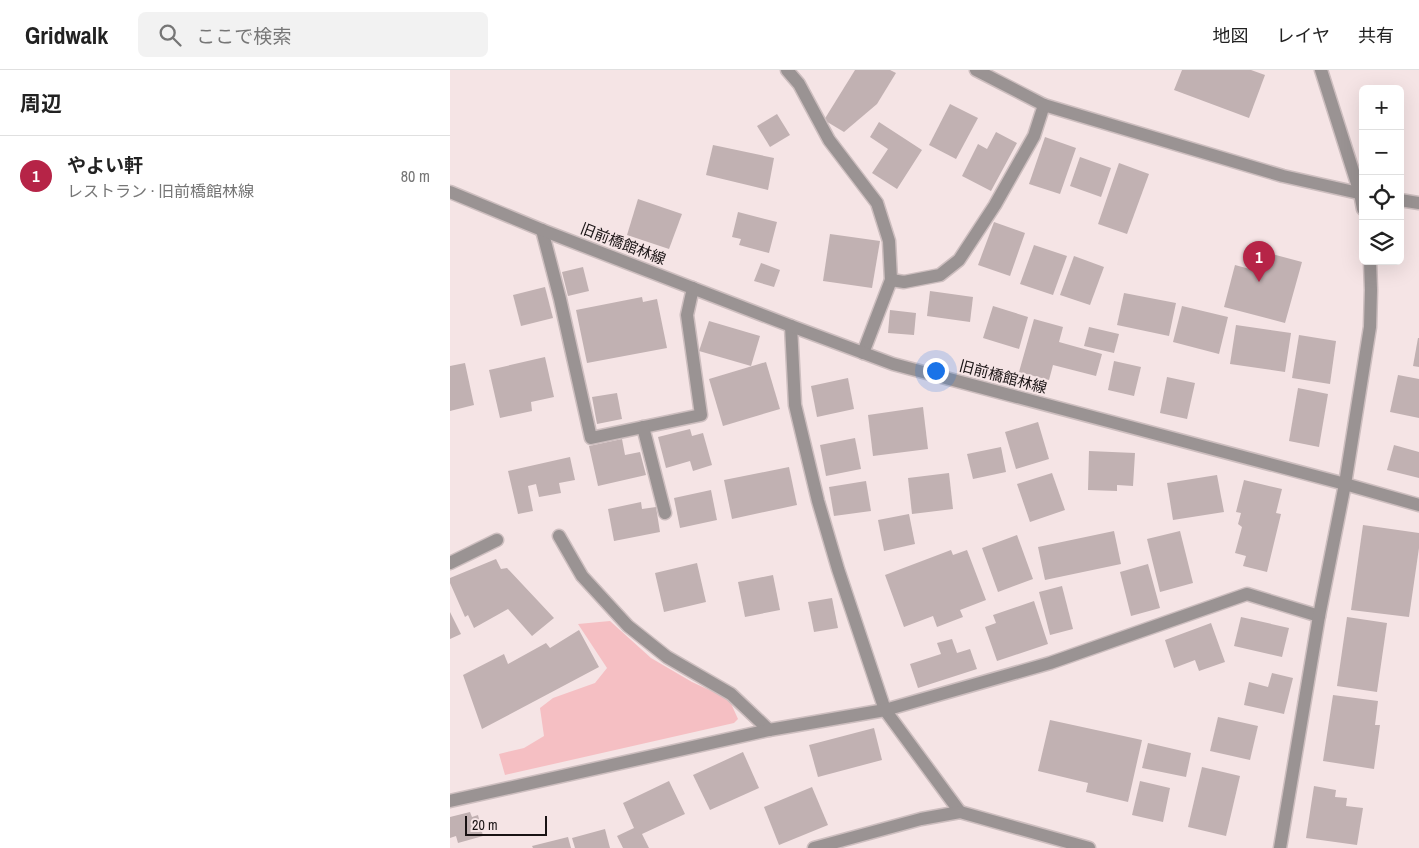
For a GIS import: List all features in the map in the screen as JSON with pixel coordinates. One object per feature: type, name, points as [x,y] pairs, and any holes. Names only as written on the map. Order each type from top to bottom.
[{"type":"street","points":[[787,70],[799,84],[829,140],[877,203],[889,241],[891,280],[862,353]]},
{"type":"street","points":[[976,70],[1044,105],[1283,176],[1359,193]]},
{"type":"street","points":[[1321,70],[1359,187]]},
{"type":"street","points":[[891,280],[904,282],[940,275],[959,260],[995,204],[1034,136],[1044,105]]},
{"type":"street","name":"旧前橋館林線","points":[[450,192],[542,230],[902,367],[1419,505]]},
{"type":"street","points":[[1404,201],[1419,204]]},
{"type":"street","points":[[542,230],[560,299],[591,438],[701,415],[687,315],[693,288]]},
{"type":"street","points":[[1280,848],[1319,616],[1345,484],[1370,327],[1370,265]]},
{"type":"street","points":[[791,326],[795,406],[818,501],[838,568],[886,710],[960,812]]},
{"type":"street","points":[[643,427],[665,513]]},
{"type":"street","points":[[560,536],[582,576],[628,626],[667,657],[731,694],[769,730]]},
{"type":"street","points":[[450,563],[496,540]]},
{"type":"street","points":[[450,801],[769,730],[886,710],[1050,664],[1247,594],[1319,616]]},
{"type":"street","points":[[814,848],[921,819],[960,812],[1089,848]]},
{"type":"shaded area","points":[[610,621],[651,658],[692,682],[729,699],[738,719],[734,723],[505,775],[499,754],[524,748],[544,736],[540,708],[553,698],[595,683],[607,668],[578,624]]},
{"type":"building","points":[[855,70],[890,70],[896,73],[877,104],[844,132],[824,120]]},
{"type":"building","points":[[1182,70],[1251,70],[1265,75],[1249,118],[1174,90]]},
{"type":"building","points":[[950,104],[978,118],[956,159],[929,145]]},
{"type":"building","points":[[777,114],[790,135],[770,147],[757,126]]},
{"type":"building","points":[[879,122],[922,150],[897,189],[872,173],[888,149],[870,137]]},
{"type":"building","points":[[996,132],[1017,143],[991,191],[962,176],[978,144],[987,149]]},
{"type":"building","points":[[1045,137],[1076,148],[1060,194],[1029,184]]},
{"type":"building","points":[[713,145],[774,158],[768,190],[706,175]]},
{"type":"building","points":[[1080,157],[1111,168],[1101,197],[1070,186]]},
{"type":"building","points":[[1119,163],[1149,174],[1127,234],[1098,224]]},
{"type":"building","points":[[638,199],[682,214],[669,249],[627,235]]},
{"type":"building","points":[[738,212],[777,222],[769,253],[739,245],[741,239],[732,237]]},
{"type":"building","points":[[994,222],[1025,233],[1010,276],[978,265]]},
{"type":"building","points":[[830,234],[880,241],[872,288],[823,281]]},
{"type":"building","points":[[1034,245],[1067,256],[1053,295],[1020,284]]},
{"type":"building","points":[[1272,254],[1302,262],[1285,323],[1224,307],[1235,265],[1257,271],[1261,257],[1270,260]]},
{"type":"building","points":[[1074,256],[1104,267],[1090,305],[1060,295]]},
{"type":"building","points":[[761,263],[780,270],[774,287],[754,281]]},
{"type":"building","points":[[583,267],[589,291],[568,296],[562,272]]},
{"type":"building","points":[[545,287],[553,318],[521,326],[513,295]]},
{"type":"building","points":[[930,291],[973,297],[970,322],[927,316]]},
{"type":"building","points":[[1124,293],[1176,303],[1169,336],[1117,325]]},
{"type":"building","points":[[642,297],[643,302],[657,299],[667,348],[587,363],[576,310]]},
{"type":"building","points":[[993,306],[1028,317],[1019,349],[983,338]]},
{"type":"building","points":[[1182,306],[1228,317],[1219,354],[1173,342]]},
{"type":"building","points":[[890,310],[916,313],[914,335],[888,333]]},
{"type":"building","points":[[1034,319],[1063,327],[1059,342],[1102,354],[1096,376],[1053,365],[1049,380],[1019,372]]},
{"type":"building","points":[[709,321],[760,336],[751,366],[699,351]]},
{"type":"building","points":[[1236,325],[1291,333],[1285,372],[1230,364]]},
{"type":"building","points":[[1089,327],[1119,334],[1114,353],[1084,346]]},
{"type":"building","points":[[1299,335],[1336,341],[1330,384],[1292,378]]},
{"type":"building","points":[[1419,338],[1419,367],[1413,366]]},
{"type":"building","points":[[545,357],[554,397],[531,402],[532,411],[500,418],[489,370]]},
{"type":"building","points":[[1114,361],[1141,367],[1134,396],[1108,390]]},
{"type":"building","points":[[766,362],[780,409],[723,426],[709,379]]},
{"type":"building","points":[[465,363],[474,405],[450,411],[450,366]]},
{"type":"building","points":[[1398,375],[1419,379],[1419,418],[1390,412]]},
{"type":"building","points":[[1167,377],[1195,383],[1187,419],[1160,413]]},
{"type":"building","points":[[848,378],[854,409],[817,417],[811,386]]},
{"type":"building","points":[[1298,388],[1328,394],[1319,447],[1289,441]]},
{"type":"building","points":[[617,393],[622,419],[597,424],[592,397]]},
{"type":"building","points":[[923,407],[928,449],[873,456],[868,415]]},
{"type":"building","points":[[1038,422],[1049,459],[1016,469],[1005,432]]},
{"type":"building","points":[[690,429],[692,436],[703,433],[712,465],[693,471],[690,461],[666,468],[658,437]]},
{"type":"building","points":[[855,438],[861,469],[826,476],[820,445]]},
{"type":"building","points":[[622,439],[625,455],[640,452],[646,475],[598,486],[589,446]]},
{"type":"building","points":[[1394,445],[1419,452],[1419,478],[1387,470]]},
{"type":"building","points":[[1001,447],[1006,472],[973,479],[967,454]]},
{"type":"building","points":[[1089,451],[1135,453],[1133,486],[1117,485],[1117,491],[1088,490]]},
{"type":"building","points":[[570,457],[575,480],[559,483],[561,493],[539,497],[536,484],[528,486],[533,511],[518,514],[508,471]]},
{"type":"building","points":[[789,467],[797,505],[732,519],[724,480]]},
{"type":"building","points":[[949,473],[953,509],[912,514],[908,478]]},
{"type":"building","points":[[1052,473],[1065,510],[1030,522],[1017,484]]},
{"type":"building","points":[[1217,475],[1224,512],[1173,520],[1167,483]]},
{"type":"building","points":[[1244,480],[1282,489],[1276,513],[1281,514],[1267,572],[1243,566],[1246,556],[1235,553],[1242,527],[1238,524],[1241,513],[1236,512]]},
{"type":"building","points":[[866,481],[871,511],[834,516],[829,487]]},
{"type":"building","points":[[711,490],[717,520],[680,528],[674,498]]},
{"type":"building","points":[[641,502],[642,509],[656,507],[660,532],[614,541],[608,509]]},
{"type":"building","points":[[909,514],[915,544],[884,551],[878,520]]},
{"type":"building","points":[[1363,525],[1419,533],[1419,548],[1409,617],[1351,610]]},
{"type":"building","points":[[1114,531],[1121,564],[1045,580],[1038,547]]},
{"type":"building","points":[[1180,531],[1193,583],[1160,592],[1147,539]]},
{"type":"building","points":[[1017,535],[1033,579],[998,592],[982,548]]},
{"type":"building","points":[[951,550],[953,555],[967,550],[986,600],[960,610],[963,617],[937,627],[933,616],[904,627],[885,575]]},
{"type":"building","points":[[496,559],[501,569],[507,568],[554,618],[532,636],[508,609],[474,628],[468,615],[465,617],[450,583],[450,578]]},
{"type":"building","points":[[697,563],[706,602],[664,612],[655,573]]},
{"type":"building","points":[[1148,564],[1160,608],[1131,616],[1120,572]]},
{"type":"building","points":[[773,575],[780,610],[745,617],[738,582]]},
{"type":"building","points":[[1062,586],[1073,629],[1050,635],[1039,592]]},
{"type":"building","points":[[832,598],[838,628],[814,632],[808,602]]},
{"type":"building","points":[[1034,601],[1048,644],[997,661],[985,627],[996,623],[993,615]]},
{"type":"building","points":[[450,612],[461,634],[450,639]]},
{"type":"building","points":[[1241,617],[1289,628],[1282,657],[1234,646]]},
{"type":"building","points":[[1347,617],[1387,623],[1377,692],[1337,686]]},
{"type":"building","points":[[1211,623],[1225,662],[1199,671],[1195,660],[1174,668],[1165,640]]},
{"type":"building","points":[[579,630],[599,667],[482,729],[463,675],[504,654],[508,664],[546,643],[550,648]]},
{"type":"building","points":[[952,639],[957,653],[970,649],[977,669],[918,688],[910,664],[941,654],[937,643]]},
{"type":"building","points":[[1272,673],[1293,678],[1284,714],[1244,705],[1249,682],[1268,687]]},
{"type":"building","points":[[1333,695],[1378,701],[1375,725],[1380,725],[1374,769],[1323,761]]},
{"type":"building","points":[[1218,717],[1258,726],[1250,760],[1210,751]]},
{"type":"building","points":[[1050,720],[1142,740],[1128,802],[1086,792],[1088,783],[1038,771]]},
{"type":"building","points":[[874,728],[882,760],[818,777],[809,745]]},
{"type":"building","points":[[1148,743],[1191,753],[1186,777],[1142,768]]},
{"type":"building","points":[[743,752],[759,788],[710,810],[693,775]]},
{"type":"building","points":[[1202,767],[1240,776],[1226,836],[1188,827]]},
{"type":"building","points":[[669,781],[685,814],[642,834],[649,848],[623,848],[617,836],[634,828],[623,803]]},
{"type":"building","points":[[1140,781],[1170,788],[1163,822],[1132,815]]},
{"type":"building","points":[[1314,786],[1336,790],[1335,797],[1347,798],[1346,806],[1363,808],[1357,845],[1306,838]]},
{"type":"building","points":[[812,787],[828,825],[779,845],[764,807]]},
{"type":"building","points":[[470,812],[472,817],[478,815],[483,836],[458,843],[456,836],[450,838],[450,817]]},
{"type":"building","points":[[605,829],[610,848],[575,848],[572,838]]},
{"type":"building","points":[[568,837],[571,848],[533,848],[532,846]]},
{"type":"place","name":"やよい軒","points":[[1259,282]]}]
